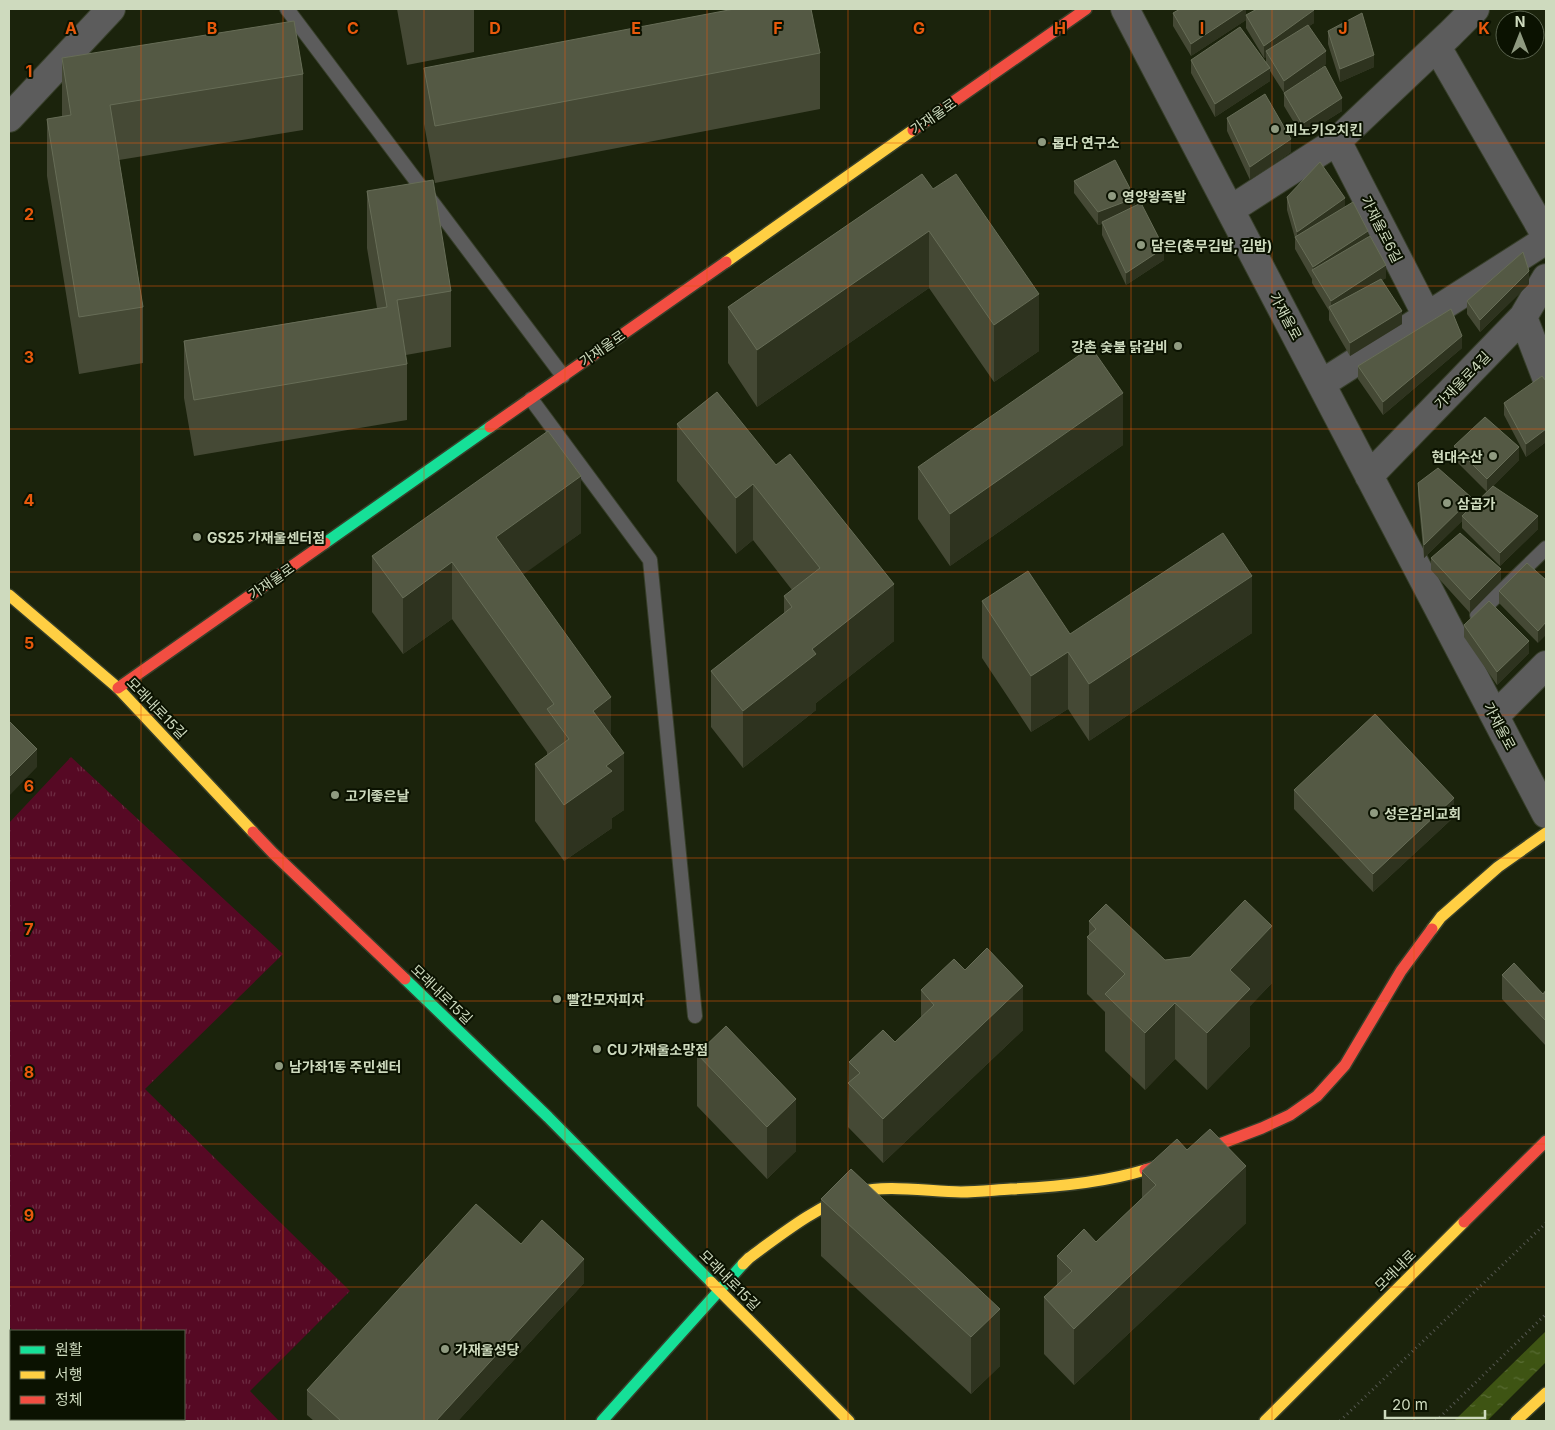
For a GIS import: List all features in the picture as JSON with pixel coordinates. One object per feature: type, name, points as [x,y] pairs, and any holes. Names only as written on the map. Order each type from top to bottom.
[{"type":"main road","name":"가재울로","points":[[118,688],[1086,9]]},
{"type":"main road","name":"모래내로15길","points":[[9,595],[118,688],[273,853],[548,1117],[849,1421]]},
{"type":"main road","points":[[602,1421],[749,1258],[793,1226],[833,1203],[860,1192],[880,1189],[962,1192],[1056,1187],[1122,1177],[1180,1159],[1262,1128],[1290,1115],[1317,1096],[1346,1065],[1401,971],[1442,917],[1498,867],[1546,833]]},
{"type":"main road","name":"모래내로","points":[[1265,1421],[1546,1141]]},
{"type":"main road","points":[[1516,1421],[1546,1393]]},
{"type":"street","points":[[9,118],[111,9]]},
{"type":"street","name":"가재울로","points":[[1125,9],[1369,476],[1461,630],[1495,716],[1546,814]]},
{"type":"street","points":[[1230,210],[1337,142],[1475,9]]},
{"type":"street","points":[[1321,384],[1546,238],[1437,47]]},
{"type":"street","name":"가재울로6길","points":[[1337,142],[1427,316]]},
{"type":"street","name":"가재울로4길","points":[[1369,476],[1522,317],[1546,278]]},
{"type":"street","points":[[1522,317],[1546,378]]},
{"type":"street","points":[[1495,716],[1546,665]]},
{"type":"lane","points":[[287,9],[563,376]]},
{"type":"lane","points":[[531,399],[650,560],[695,1016]]},
{"type":"lane","points":[[1461,630],[1546,548]]},
{"type":"path","points":[[1340,1421],[1546,1223]]},
{"type":"path","points":[[1436,1421],[1546,1314]]},
{"type":"green space","points":[[71,757],[283,954],[145,1089],[350,1291],[250,1391],[279,1421],[110,1420],[185,1420],[185,1330],[13,1330],[9,1327],[9,823]]},
{"type":"water","points":[[1546,1331],[1546,1421],[1454,1421]]},
{"type":"pier","points":[[1546,1362],[1546,1421],[1487,1421]]},
{"type":"building","points":[[734,9],[811,9],[820,53],[435,126],[424,68]]},
{"type":"building","points":[[1180,9],[1244,9],[1191,44],[1173,13]]},
{"type":"building","points":[[1257,9],[1314,10],[1264,46],[1246,15]]},
{"type":"building","points":[[1362,13],[1374,55],[1340,69],[1328,31]]},
{"type":"building","points":[[294,21],[303,74],[110,105],[143,307],[79,317],[47,119],[71,115],[62,58]]},
{"type":"building","points":[[1308,25],[1326,51],[1284,81],[1266,51]]},
{"type":"building","points":[[1240,27],[1270,68],[1215,104],[1191,60]]},
{"type":"building","points":[[1325,66],[1342,98],[1302,124],[1284,93]]},
{"type":"building","points":[[1265,94],[1291,139],[1250,167],[1227,118]]},
{"type":"building","points":[[1115,160],[1135,198],[1098,212],[1074,181]]},
{"type":"building","points":[[1320,162],[1345,198],[1297,232],[1287,197]]},
{"type":"building","points":[[922,174],[933,189],[956,174],[1039,294],[994,325],[929,231],[757,350],[728,307]]},
{"type":"building","points":[[433,180],[451,291],[397,300],[407,364],[194,400],[184,341],[387,307],[367,191]]},
{"type":"building","points":[[1353,202],[1368,231],[1313,267],[1295,237]]},
{"type":"building","points":[[1141,203],[1164,248],[1126,273],[1102,222]]},
{"type":"building","points":[[1370,236],[1386,265],[1331,301],[1312,270]]},
{"type":"building","points":[[1523,252],[1529,271],[1480,320],[1467,301]]},
{"type":"building","points":[[1381,279],[1402,311],[1350,343],[1329,307]]},
{"type":"building","points":[[1451,309],[1462,336],[1383,402],[1358,366]]},
{"type":"building","points":[[1091,347],[1123,393],[950,514],[918,467]]},
{"type":"building","points":[[1542,376],[1546,381],[1546,429],[1526,444],[1504,403]]},
{"type":"building","points":[[717,392],[776,465],[790,454],[894,584],[812,649],[816,654],[743,711],[711,671],[792,607],[784,596],[820,568],[753,484],[736,498],[677,424]]},
{"type":"building","points":[[1485,417],[1519,447],[1487,479],[1454,446]]},
{"type":"building","points":[[548,431],[581,476],[496,537],[611,697],[593,711],[624,753],[606,766],[612,771],[564,805],[535,764],[569,739],[547,709],[554,704],[452,562],[403,598],[372,556]]},
{"type":"building","points":[[1438,468],[1472,498],[1424,545],[1418,483]]},
{"type":"building","points":[[1493,486],[1538,516],[1500,553],[1462,516]]},
{"type":"building","points":[[1223,533],[1252,576],[1089,684],[1068,652],[1031,676],[982,601],[1028,571],[1070,634]]},
{"type":"building","points":[[1460,533],[1501,569],[1470,600],[1431,558]]},
{"type":"building","points":[[1527,563],[1546,580],[1546,622],[1538,631],[1499,591]]},
{"type":"building","points":[[1489,601],[1529,641],[1497,672],[1464,625]]},
{"type":"building","name":"성은감리교회","points":[[1375,714],[1454,798],[1373,874],[1294,790]]},
{"type":"building","points":[[9,721],[37,749],[9,777]]},
{"type":"building","points":[[1245,900],[1272,926],[1230,970],[1250,989],[1207,1033],[1175,1003],[1145,1033],[1105,994],[1125,974],[1087,937],[1096,929],[1089,921],[1106,904],[1165,960],[1190,957]]},
{"type":"building","points":[[987,948],[1023,986],[883,1119],[848,1083],[860,1073],[849,1062],[883,1030],[895,1042],[934,1005],[921,990],[954,959],[965,970]]},
{"type":"building","points":[[1514,963],[1543,994],[1546,990],[1546,1021],[1502,975]]},
{"type":"building","points":[[726,1026],[796,1099],[767,1127],[697,1054]]},
{"type":"building","points":[[1210,1129],[1246,1166],[1074,1329],[1044,1297],[1072,1271],[1057,1256],[1084,1229],[1096,1242],[1156,1185],[1142,1171],[1177,1139],[1187,1150]]},
{"type":"building","points":[[851,1169],[1000,1309],[971,1337],[821,1199]]},
{"type":"building","name":"가재울성당","points":[[476,1204],[521,1244],[542,1220],[584,1259],[436,1421],[341,1421],[307,1390]]},
{"type":"traffic: fast","points":[[325,543],[490,427]]},
{"type":"traffic: fast","points":[[405,979],[548,1117],[711,1282]]},
{"type":"traffic: fast","points":[[602,1421],[743,1264]]},
{"type":"traffic: slow","points":[[726,262],[913,130]]},
{"type":"traffic: slow","points":[[9,595],[118,688],[253,832]]},
{"type":"traffic: slow","points":[[1432,929],[1441,917],[1498,867],[1546,833]]},
{"type":"traffic: slow","points":[[743,1264],[801,1220],[829,1204],[859,1192],[895,1188],[967,1192],[1045,1187],[1079,1184],[1145,1170]]},
{"type":"traffic: slow","points":[[1265,1421],[1464,1222]]},
{"type":"traffic: slow","points":[[711,1282],[849,1421]]},
{"type":"traffic: slow","points":[[1516,1421],[1546,1393]]},
{"type":"traffic: jam","points":[[913,130],[1086,9]]},
{"type":"traffic: jam","points":[[490,427],[726,262]]},
{"type":"traffic: jam","points":[[118,688],[325,543]]},
{"type":"traffic: jam","points":[[253,832],[405,979]]},
{"type":"traffic: jam","points":[[1145,1170],[1262,1128],[1290,1115],[1317,1096],[1345,1065],[1401,971],[1432,929]]},
{"type":"traffic: jam","points":[[1464,1222],[1546,1141]]},
{"type":"place","name":"피노키오치킨","points":[[1275,129]]},
{"type":"place","name":"롭다 연구소","points":[[1042,142]]},
{"type":"place","name":"영양왕족발","points":[[1112,196]]},
{"type":"place","name":"담은(충무김밥, 김밥)","points":[[1141,245]]},
{"type":"place","name":"강촌 숯불 닭갈비","points":[[1178,346]]},
{"type":"place","name":"현대수산","points":[[1493,456]]},
{"type":"place","name":"삼곱가","points":[[1447,503]]},
{"type":"place","name":"GS25 가재울센터점","points":[[197,537]]},
{"type":"place","name":"고기좋은날","points":[[335,795]]},
{"type":"place","name":"성은감리교회","points":[[1374,813]]},
{"type":"place","name":"빨간모자피자","points":[[557,999]]},
{"type":"place","name":"CU 가재울소망점","points":[[597,1049]]},
{"type":"place","name":"남가좌1동 주민센터","points":[[279,1066]]},
{"type":"place","name":"가재울성당","points":[[445,1349]]}]
